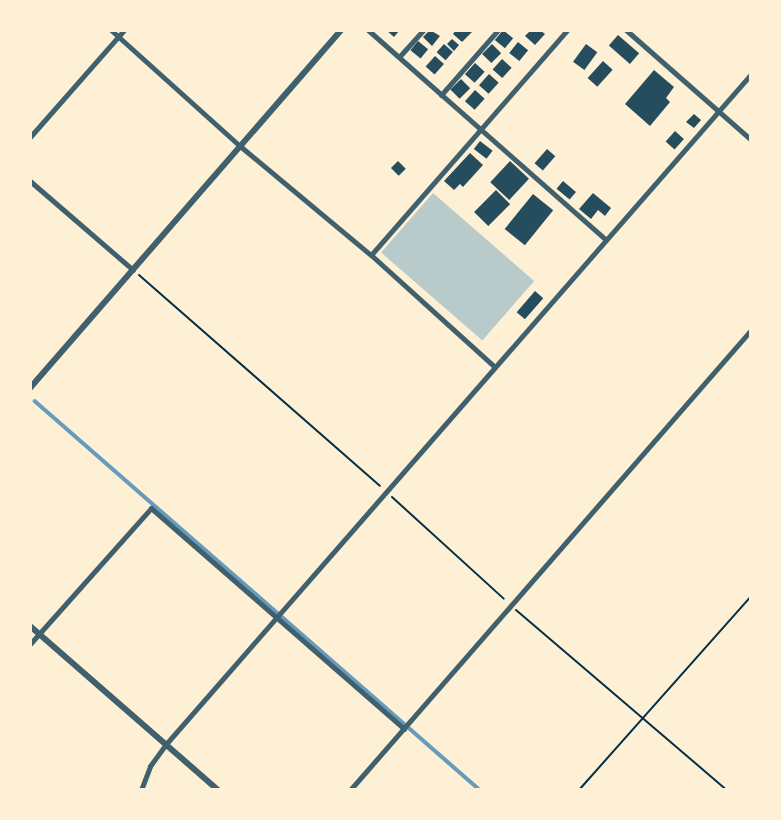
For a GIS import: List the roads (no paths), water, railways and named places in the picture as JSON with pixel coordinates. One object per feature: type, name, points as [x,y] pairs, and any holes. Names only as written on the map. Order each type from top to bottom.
[{"type":"street","points":[[111,30],[240,146],[371,255],[494,366]]},
{"type":"street","points":[[30,138],[124,30]]},
{"type":"street","points":[[30,388],[341,30]]},
{"type":"street","points":[[368,30],[606,240]]},
{"type":"street","points":[[399,57],[422,30]]},
{"type":"street","points":[[441,95],[498,30]]},
{"type":"street","points":[[371,255],[568,30]]},
{"type":"street","points":[[626,30],[751,140]]},
{"type":"street","points":[[141,790],[150,766],[166,744],[751,74]]},
{"type":"street","points":[[30,181],[133,270]]},
{"type":"street","points":[[350,790],[751,330]]},
{"type":"street","points":[[30,644],[151,508],[406,727]]},
{"type":"street","points":[[30,626],[218,790]]},
{"type":"waterway","points":[[35,401],[480,790]]}]
